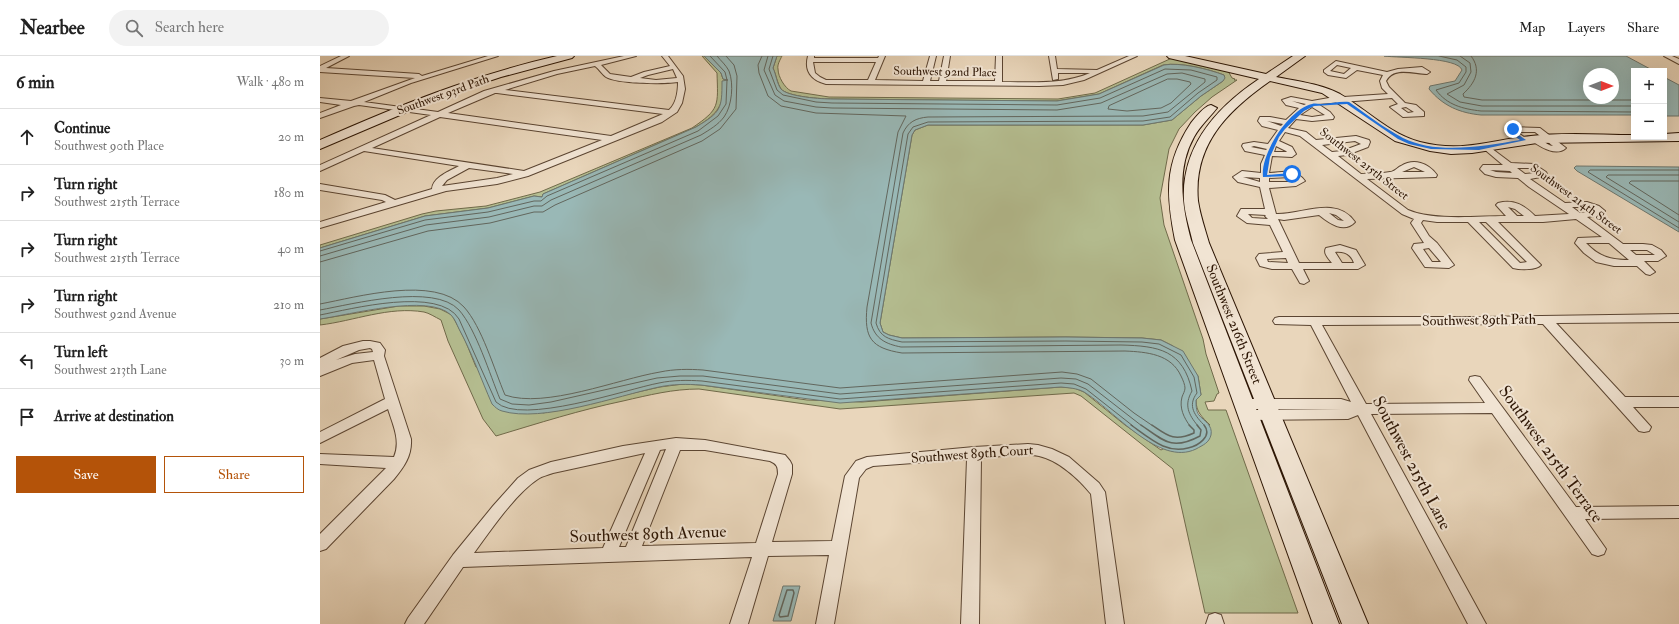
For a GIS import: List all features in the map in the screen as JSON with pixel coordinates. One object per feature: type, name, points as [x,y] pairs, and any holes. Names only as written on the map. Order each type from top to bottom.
[{"type":"street","points":[[320,70],[346,56]]},
{"type":"street","points":[[320,116],[348,104],[422,77],[491,56]]},
{"type":"street","name":"Southwest 93rd Path","points":[[320,139],[475,77],[553,56]]},
{"type":"street","name":"Southwest 93rd Path","points":[[320,145],[390,111],[480,80],[569,56]]},
{"type":"street","points":[[320,168],[495,90],[549,74],[616,57],[633,56]]},
{"type":"street","points":[[320,225],[437,190],[461,185],[497,181],[525,174],[659,120],[671,113],[677,105],[680,80],[674,67],[665,56]]},
{"type":"street","points":[[926,83],[933,56]]},
{"type":"street","points":[[942,83],[947,56]]},
{"type":"street","points":[[998,84],[999,56]]},
{"type":"street","points":[[1052,56],[1055,84]]},
{"type":"street","points":[[1117,56],[1133,57]]},
{"type":"street","points":[[1175,56],[1265,75]]},
{"type":"street","points":[[1201,56],[1265,75],[1320,89],[1346,100],[1394,135],[1410,143],[1438,148],[1487,148],[1529,140],[1645,139],[1679,137]]},
{"type":"street","name":"Southwest 216th Street","points":[[1286,56],[1227,108],[1211,126],[1197,152],[1191,182],[1192,205],[1201,243],[1257,409],[1326,624]]},
{"type":"street","name":"Southwest 216th Street","points":[[1300,56],[1265,75],[1213,107],[1194,129],[1180,156],[1174,194],[1183,240],[1257,409],[1355,624]]},
{"type":"street","points":[[1341,56],[1336,63],[1326,70],[1327,72],[1346,76],[1356,67]]},
{"type":"street","points":[[1667,56],[1679,62]]},
{"type":"street","name":"Southwest 92nd Place","points":[[810,59],[810,69],[813,76],[822,81],[870,83],[1055,84],[1084,78],[1133,57]]},
{"type":"street","points":[[810,59],[880,60],[870,83]]},
{"type":"street","points":[[596,63],[610,76],[656,82],[680,80]]},
{"type":"street","points":[[1336,63],[1387,74],[1410,70]]},
{"type":"street","points":[[632,79],[646,73],[674,67]]},
{"type":"street","points":[[320,70],[422,77]]},
{"type":"street","points":[[1054,71],[1100,71]]},
{"type":"street","points":[[1304,282],[1270,216],[1265,180],[1272,147],[1289,123],[1309,106],[1346,100],[1398,100],[1383,84],[1383,79],[1387,74]]},
{"type":"street","points":[[495,90],[671,113]]},
{"type":"street","points":[[320,100],[348,104],[360,103],[427,120],[601,144]]},
{"type":"street","points":[[348,104],[348,108],[437,115],[614,139]]},
{"type":"street","points":[[1289,123],[1330,117],[1321,108],[1309,106]]},
{"type":"street","name":"Southwest 215th Street","points":[[1289,123],[1405,212],[1420,217],[1437,219],[1554,219],[1598,213],[1600,211],[1593,206],[1586,204],[1563,206]]},
{"type":"street","points":[[1529,140],[1510,131],[1510,129],[1537,130],[1551,139]]},
{"type":"street","points":[[1315,143],[1356,138],[1366,142],[1365,145],[1349,151],[1330,155]]},
{"type":"street","name":"Southwest 214th Street","points":[[1487,148],[1521,176],[1612,240],[1650,272]]},
{"type":"street","points":[[364,149],[525,174]]},
{"type":"street","points":[[437,190],[437,185],[439,182],[467,165]]},
{"type":"street","points":[[1510,166],[1528,166],[1543,174],[1536,176],[1521,176],[1494,175],[1484,169],[1510,166]]},
{"type":"street","points":[[1360,177],[1372,175],[1394,175]]},
{"type":"street","points":[[320,188],[385,198],[394,203]]},
{"type":"street","points":[[1513,218],[1501,205],[1516,205],[1533,219]]},
{"type":"street","points":[[1270,216],[1322,212]]},
{"type":"street","points":[[1420,217],[1416,223],[1417,227],[1433,245]]},
{"type":"street","points":[[1471,218],[1517,266],[1536,265],[1489,218]]},
{"type":"street","points":[[1612,240],[1582,240],[1580,243],[1595,257],[1603,262],[1612,263],[1636,261],[1658,258],[1661,256],[1658,252],[1649,248],[1620,247]]},
{"type":"street","points":[[1289,255],[1267,255],[1261,258],[1267,266],[1339,266]]},
{"type":"street","name":"Southwest 89th Path","points":[[1279,321],[1679,318]]},
{"type":"street","name":"Southwest 215th Lane","points":[[1314,320],[1477,624]]},
{"type":"street","points":[[1546,320],[1644,427]]},
{"type":"street","points":[[320,363],[365,344],[376,346],[379,350],[378,356],[382,365],[405,445],[398,463],[381,483],[320,544]]},
{"type":"street","points":[[320,372],[354,357],[378,356]]},
{"type":"street","name":"Southwest 215th Terrace","points":[[1475,380],[1598,549]]},
{"type":"street","points":[[320,438],[392,401]]},
{"type":"street","points":[[1622,402],[1679,402]]},
{"type":"street","points":[[1257,409],[1348,414],[1362,408],[1495,408]]},
{"type":"street","points":[[631,553],[676,443]]},
{"type":"street","points":[[414,624],[459,560],[498,510],[523,482],[534,474],[589,459],[655,445],[676,443],[705,445],[770,456],[778,458],[784,462],[786,466],[786,472],[739,624]]},
{"type":"street","points":[[608,554],[655,445]]},
{"type":"street","name":"Southwest 89th Court","points":[[839,548],[852,476],[858,467],[863,464],[872,461],[974,452],[1028,449],[1045,451],[1064,461],[1097,491],[1102,517],[1115,624]]},
{"type":"street","points":[[970,624],[974,452]]},
{"type":"street","points":[[320,459],[355,462],[398,463]]},
{"type":"street","points":[[1572,513],[1679,512]]},
{"type":"street","points":[[825,624],[839,548]]},
{"type":"street","name":"Southwest 89th Avenue","points":[[459,560],[493,560],[631,553],[839,548]]},
{"type":"green space","points":[[702,56],[704,56],[721,73],[723,79],[728,80],[721,103],[715,113],[696,127],[543,194],[542,197],[534,196],[488,208],[425,216],[320,248],[320,245],[422,214],[436,211],[486,206],[540,192],[692,128],[708,116],[717,100],[717,73]]},
{"type":"green space","points":[[777,56],[782,56],[778,64],[778,72],[782,82],[789,90],[829,97],[1058,99],[1095,93],[1172,58],[1228,71],[1232,78],[1235,79],[1234,80],[1237,80],[1212,97],[1179,129],[1169,149],[1160,198],[1164,225],[1203,339],[1206,354],[1219,393],[1214,401],[1205,402],[1208,410],[1226,410],[1298,613],[1205,613],[1173,469],[1081,396],[1074,393],[840,409],[699,389],[689,389],[661,393],[607,405],[496,436],[483,419],[448,341],[441,320],[424,312],[398,311],[385,312],[320,325],[320,319],[399,306],[424,306],[440,309],[452,315],[465,340],[476,367],[543,413],[660,387],[683,384],[701,385],[807,400],[862,402],[1061,387],[1074,388],[1084,392],[1125,425],[1161,450],[1210,425],[1202,417],[1197,408],[1196,400],[1201,395],[1198,376],[1173,346],[1161,340],[1142,338],[1066,337],[902,338],[883,332],[880,323],[912,135],[915,130],[928,125],[1143,125],[1172,120],[1201,96],[1223,81],[1224,75],[1210,70],[1177,64],[1163,65],[1099,94],[1056,101],[828,99],[798,96],[785,92],[781,89],[773,68]]},
{"type":"water","points":[[704,56],[777,56],[773,68],[781,89],[785,92],[798,96],[828,99],[1057,101],[1099,94],[1164,65],[1178,64],[1210,70],[1224,75],[1225,78],[1223,81],[1201,96],[1172,120],[1143,125],[928,125],[915,130],[912,135],[880,323],[883,332],[902,338],[1066,337],[1142,338],[1161,340],[1183,351],[1198,376],[1201,395],[1196,400],[1196,408],[1199,415],[1211,428],[1209,440],[1196,449],[1182,452],[1167,450],[1152,444],[1137,434],[1084,392],[1076,389],[1061,387],[840,403],[701,385],[680,384],[659,387],[580,407],[538,414],[519,414],[501,411],[492,404],[455,320],[451,315],[440,309],[425,306],[388,307],[320,319],[320,248],[425,216],[488,208],[534,196],[542,197],[543,194],[696,127],[711,117],[718,109],[721,98],[722,81],[728,80],[723,79],[721,73]]},
{"type":"water","points":[[1384,56],[1626,56],[1648,68],[1631,68],[1631,115],[1481,115],[1452,108],[1434,95],[1429,89],[1430,86],[1455,81],[1462,70],[1458,66],[1450,63],[1440,60]]},
{"type":"water","points":[[1667,79],[1679,85],[1679,116],[1667,116]]},
{"type":"water","points":[[1576,166],[1679,167],[1679,232],[1577,171],[1574,168]]},
{"type":"water","points":[[783,586],[800,586],[791,621],[773,621]]},
{"type":"route","points":[[1292,174],[1265,176],[1268,157],[1283,128],[1302,110],[1313,105],[1348,103],[1394,135],[1410,143],[1431,148],[1444,149],[1492,147],[1524,140],[1510,131],[1510,129],[1513,129]]}]
